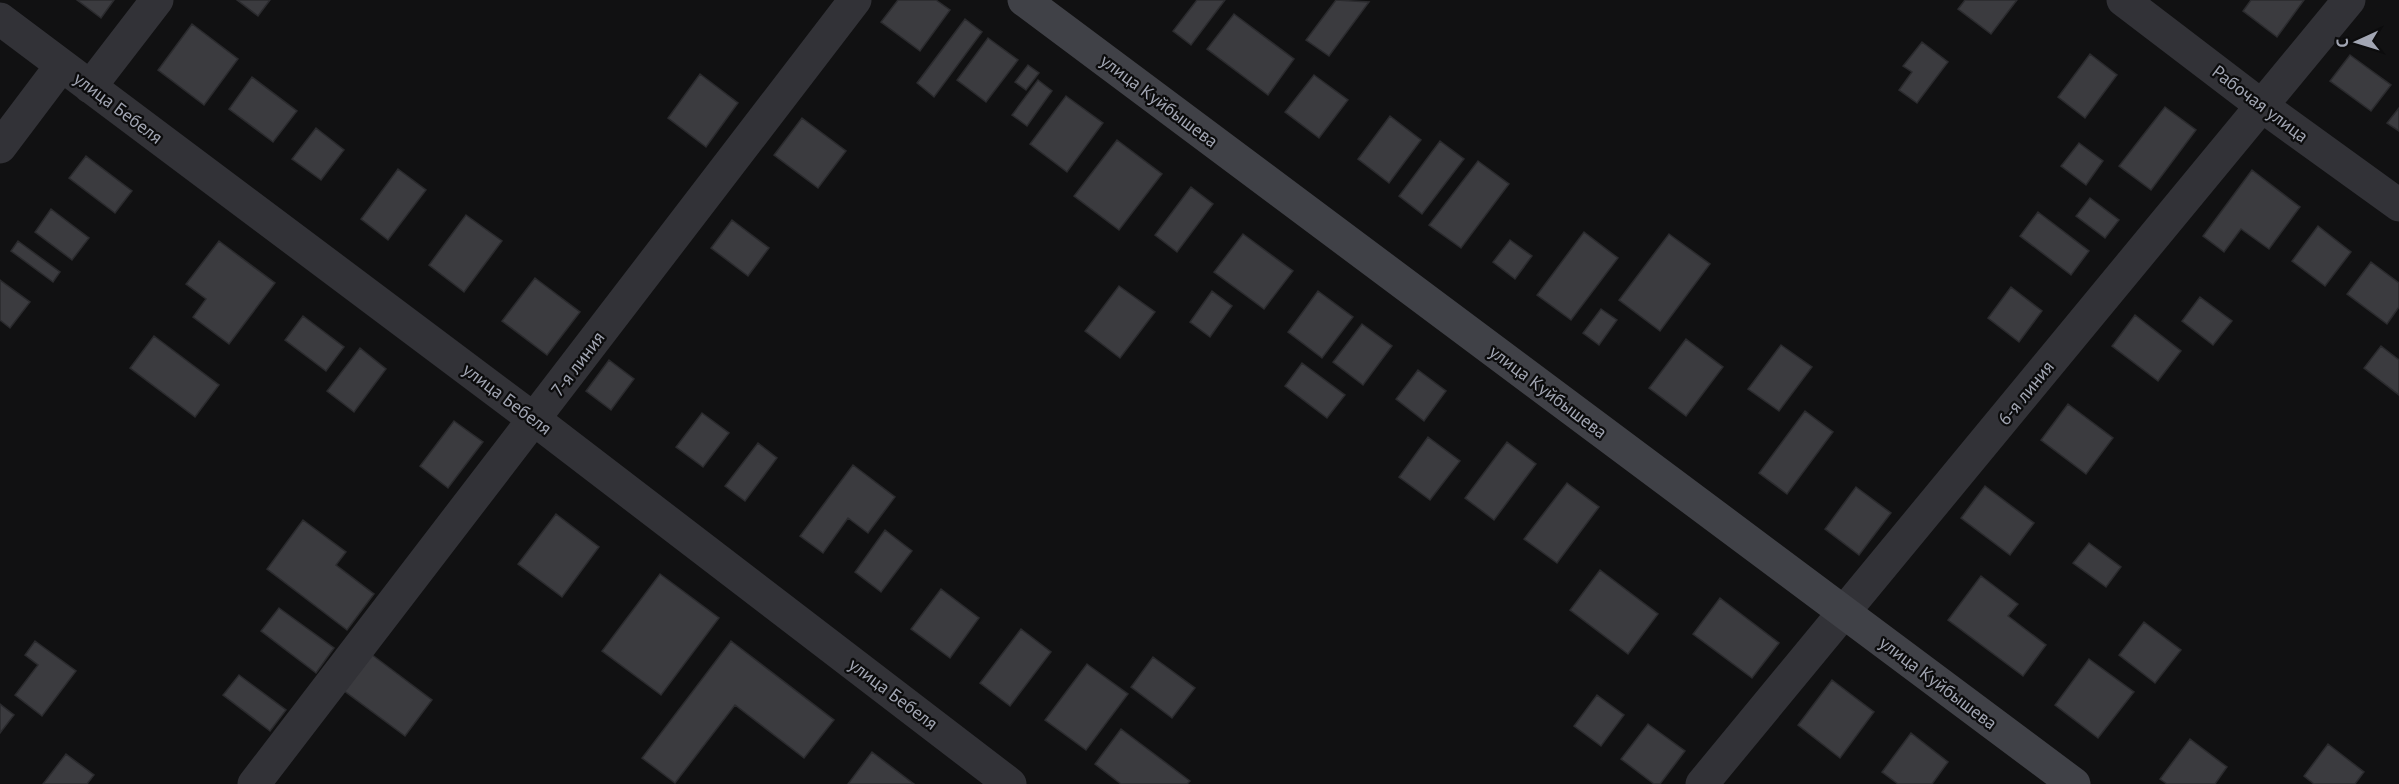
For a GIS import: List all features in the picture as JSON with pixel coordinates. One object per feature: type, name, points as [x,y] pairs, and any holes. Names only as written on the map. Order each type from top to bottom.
[{"type":"street","points":[[90,87],[158,0]]},
{"type":"street","name":"7-я линия","points":[[254,784],[855,0]]},
{"type":"street","name":"улица Куйбышева","points":[[1024,0],[2074,784]]},
{"type":"street","name":"Рабочая улица","points":[[2123,0],[2262,106],[2399,205]]},
{"type":"street","name":"6-я линия","points":[[1702,784],[2349,0]]},
{"type":"street","name":"улица Бебеля","points":[[0,19],[535,420],[1010,784]]},
{"type":"street","points":[[0,147],[61,66]]},
{"type":"building","points":[[77,0],[114,0],[101,18]]},
{"type":"building","points":[[237,0],[270,0],[258,16]]},
{"type":"building","points":[[898,0],[936,0],[950,10],[920,51],[881,22]]},
{"type":"building","points":[[1197,0],[1225,0],[1191,45],[1173,31]]},
{"type":"building","points":[[1336,0],[1369,2],[1329,56],[1306,40]]},
{"type":"building","points":[[1965,0],[2017,0],[1991,34],[1958,9]]},
{"type":"building","points":[[2251,0],[2304,0],[2277,37],[2243,11]]},
{"type":"building","points":[[1234,14],[1294,59],[1268,95],[1207,49]]},
{"type":"building","points":[[965,19],[982,32],[934,97],[917,83]]},
{"type":"building","points":[[192,24],[238,59],[204,105],[158,70]]},
{"type":"building","points":[[988,38],[1018,60],[986,102],[957,80]]},
{"type":"building","points":[[1922,42],[1948,62],[1917,103],[1899,90],[1912,72],[1903,66]]},
{"type":"building","points":[[2090,54],[2117,75],[2085,118],[2058,97]]},
{"type":"building","points":[[2350,55],[2391,85],[2371,111],[2330,81]]},
{"type":"building","points":[[1028,65],[1039,73],[1026,90],[1015,82]]},
{"type":"building","points":[[700,74],[738,103],[706,147],[668,118]]},
{"type":"building","points":[[1314,75],[1348,100],[1319,138],[1285,112]]},
{"type":"building","points":[[252,77],[297,111],[273,142],[229,109]]},
{"type":"building","points":[[1038,80],[1052,91],[1027,126],[1012,115]]},
{"type":"building","points":[[1066,96],[1103,123],[1067,172],[1030,144]]},
{"type":"building","points":[[2165,107],[2196,130],[2151,190],[2119,166]]},
{"type":"building","points":[[2399,108],[2399,131],[2387,123]]},
{"type":"building","points":[[1390,116],[1421,140],[1389,183],[1358,159]]},
{"type":"building","points":[[802,118],[846,151],[818,188],[774,155]]},
{"type":"building","points":[[316,128],[344,150],[321,180],[292,159]]},
{"type":"building","points":[[1117,140],[1162,174],[1119,230],[1074,196]]},
{"type":"building","points":[[1440,141],[1464,159],[1422,214],[1399,196]]},
{"type":"building","points":[[2079,143],[2103,161],[2086,185],[2061,166]]},
{"type":"building","points":[[86,156],[132,191],[115,213],[69,178]]},
{"type":"building","points":[[1478,161],[1509,184],[1461,248],[1429,225]]},
{"type":"building","points":[[398,169],[426,190],[388,240],[361,219]]},
{"type":"building","points":[[2252,170],[2300,207],[2269,249],[2241,229],[2224,252],[2203,236]]},
{"type":"building","points":[[1191,187],[1213,204],[1177,252],[1155,235]]},
{"type":"building","points":[[2090,198],[2119,220],[2105,238],[2076,216]]},
{"type":"building","points":[[51,209],[89,238],[72,260],[35,232]]},
{"type":"building","points":[[2038,212],[2089,251],[2071,275],[2020,236]]},
{"type":"building","points":[[466,215],[502,241],[464,292],[429,265]]},
{"type":"building","points":[[732,220],[769,248],[748,276],[711,248]]},
{"type":"building","points":[[2318,226],[2351,252],[2325,286],[2292,261]]},
{"type":"building","points":[[1584,232],[1618,258],[1571,320],[1537,295]]},
{"type":"building","points":[[1243,234],[1293,271],[1264,309],[1214,272]]},
{"type":"building","points":[[1669,234],[1710,264],[1660,331],[1619,300]]},
{"type":"building","points":[[1510,240],[1532,256],[1515,279],[1493,262]]},
{"type":"building","points":[[18,241],[60,272],[53,282],[11,251]]},
{"type":"building","points":[[219,241],[275,283],[229,344],[193,317],[206,299],[186,284]]},
{"type":"building","points":[[2371,262],[2399,283],[2399,307],[2387,324],[2347,294]]},
{"type":"building","points":[[535,278],[580,312],[547,355],[502,321]]},
{"type":"building","points":[[0,280],[30,302],[10,328],[0,320]]},
{"type":"building","points":[[1119,286],[1155,312],[1120,358],[1085,331]]},
{"type":"building","points":[[2011,287],[2042,311],[2019,342],[1988,318]]},
{"type":"building","points":[[1212,291],[1232,306],[1210,337],[1190,322]]},
{"type":"building","points":[[1318,291],[1353,317],[1322,358],[1288,332]]},
{"type":"building","points":[[2200,297],[2232,321],[2213,345],[2182,321]]},
{"type":"building","points":[[1601,309],[1617,320],[1599,345],[1583,333]]},
{"type":"building","points":[[2135,315],[2181,351],[2158,381],[2112,346]]},
{"type":"building","points":[[303,316],[344,347],[326,371],[285,340]]},
{"type":"building","points":[[1362,324],[1392,346],[1363,385],[1333,362]]},
{"type":"building","points":[[154,336],[219,385],[195,417],[130,368]]},
{"type":"building","points":[[1686,339],[1723,367],[1686,416],[1649,388]]},
{"type":"building","points":[[1781,345],[1812,367],[1779,411],[1748,389]]},
{"type":"building","points":[[2381,346],[2399,360],[2399,395],[2364,368]]},
{"type":"building","points":[[360,348],[386,369],[354,412],[327,391]]},
{"type":"building","points":[[609,360],[634,379],[611,410],[586,391]]},
{"type":"building","points":[[1302,363],[1345,395],[1327,418],[1285,386]]},
{"type":"building","points":[[1418,370],[1446,391],[1424,421],[1396,399]]},
{"type":"building","points":[[2068,404],[2113,438],[2086,474],[2041,440]]},
{"type":"building","points":[[1805,411],[1833,432],[1787,494],[1759,473]]},
{"type":"building","points":[[702,413],[729,433],[703,467],[676,447]]},
{"type":"building","points":[[454,421],[483,442],[448,488],[420,466]]},
{"type":"building","points":[[1428,437],[1460,461],[1430,500],[1399,477]]},
{"type":"building","points":[[1507,442],[1536,464],[1494,520],[1465,498]]},
{"type":"building","points":[[758,443],[777,458],[745,501],[725,486]]},
{"type":"building","points":[[853,465],[895,497],[868,533],[848,518],[823,553],[800,536]]},
{"type":"building","points":[[1567,483],[1599,507],[1557,563],[1524,539]]},
{"type":"building","points":[[1985,486],[2034,523],[2010,555],[1961,518]]},
{"type":"building","points":[[1856,487],[1891,513],[1859,555],[1825,529]]},
{"type":"building","points":[[556,514],[599,547],[562,597],[518,564]]},
{"type":"building","points":[[303,520],[346,552],[336,565],[374,594],[347,630],[267,569]]},
{"type":"building","points":[[885,530],[912,551],[881,592],[855,572]]},
{"type":"building","points":[[2089,543],[2121,567],[2106,587],[2073,563]]},
{"type":"building","points":[[1600,570],[1658,614],[1628,654],[1570,610]]},
{"type":"building","points":[[660,574],[719,618],[661,695],[602,651]]},
{"type":"building","points":[[1981,576],[2018,604],[2008,616],[2046,645],[2023,676],[1948,620]]},
{"type":"building","points":[[941,589],[979,618],[950,658],[911,629]]},
{"type":"building","points":[[1720,598],[1779,643],[1752,678],[1693,634]]},
{"type":"building","points":[[279,608],[334,648],[316,673],[261,631]]},
{"type":"building","points":[[2144,622],[2181,650],[2155,683],[2119,655]]},
{"type":"building","points":[[1021,629],[1051,652],[1010,706],[980,683]]},
{"type":"building","points":[[35,641],[76,671],[42,716],[15,695],[38,665],[25,655]]},
{"type":"building","points":[[731,641],[834,720],[804,758],[735,705],[675,783],[642,758]]},
{"type":"building","points":[[371,654],[432,700],[405,736],[343,690]]},
{"type":"building","points":[[1153,657],[1195,688],[1172,718],[1131,687]]},
{"type":"building","points":[[2089,659],[2134,692],[2098,738],[2055,705]]},
{"type":"building","points":[[1087,664],[1128,694],[1086,750],[1045,720]]},
{"type":"building","points":[[239,675],[286,710],[270,731],[223,695]]},
{"type":"building","points":[[1832,680],[1874,712],[1840,758],[1798,725]]},
{"type":"building","points":[[1597,695],[1624,715],[1601,746],[1574,726]]},
{"type":"building","points":[[0,704],[14,715],[0,733]]},
{"type":"building","points":[[1648,724],[1685,751],[1660,784],[1654,784],[1621,759]]},
{"type":"building","points":[[1121,729],[1190,781],[1187,784],[1121,784],[1095,764]]},
{"type":"building","points":[[1911,733],[1948,762],[1932,784],[1898,784],[1882,772]]},
{"type":"building","points":[[2190,739],[2227,767],[2215,784],[2167,784],[2160,779]]},
{"type":"building","points":[[2328,744],[2364,772],[2355,784],[2314,784],[2304,776]]},
{"type":"building","points":[[872,752],[914,784],[848,784]]},
{"type":"building","points":[[66,754],[94,775],[87,784],[43,784]]}]
